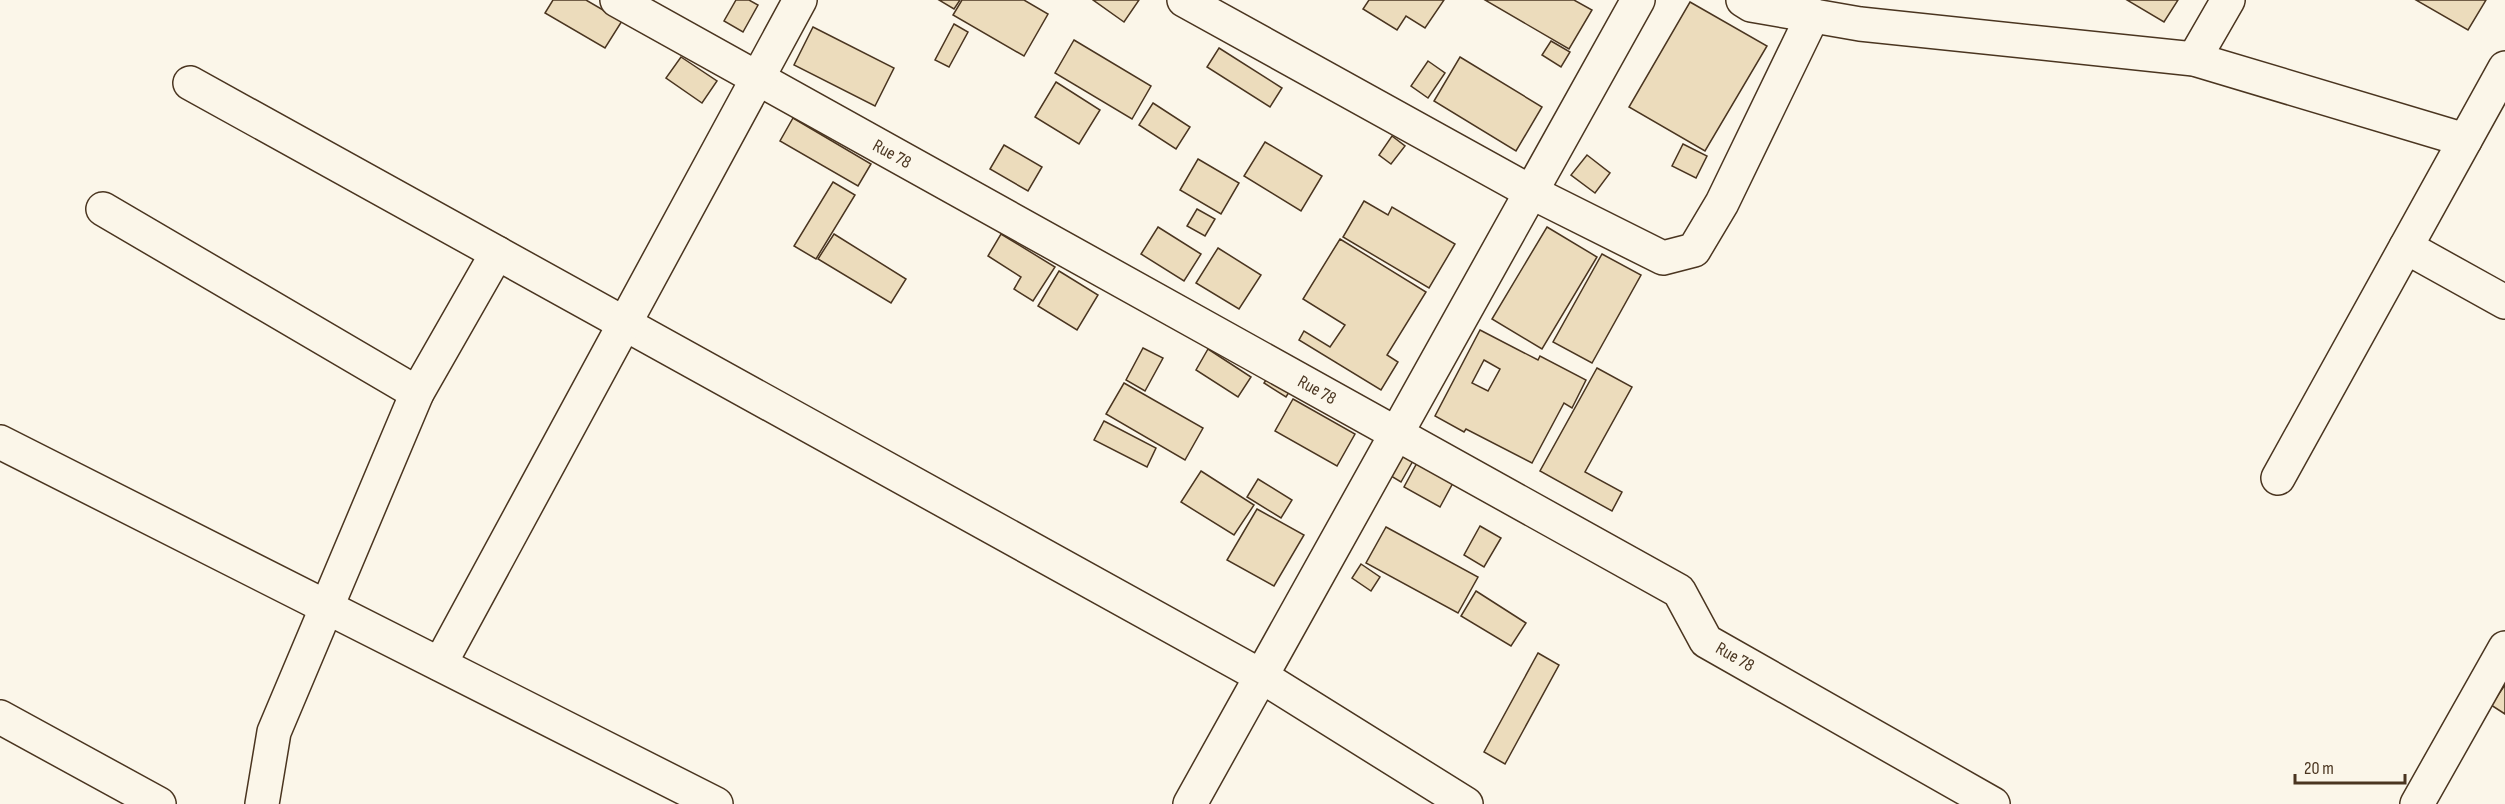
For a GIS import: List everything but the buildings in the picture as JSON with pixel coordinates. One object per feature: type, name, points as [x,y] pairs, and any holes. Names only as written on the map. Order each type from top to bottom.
[{"type":"street","name":"Rue 78","points":[[616,0],[1679,591],[1706,641],[1994,804]]},
{"type":"street","points":[[440,664],[800,0]]},
{"type":"street","points":[[1184,0],[1531,192],[1663,258],[1694,250],[1722,203],[1813,15]]},
{"type":"street","points":[[1190,804],[1638,0]]},
{"type":"street","points":[[2194,59],[2228,0]]},
{"type":"street","points":[[1749,2],[1860,24],[2194,59],[2465,140]]},
{"type":"street","points":[[2278,478],[2505,68]]},
{"type":"street","points":[[190,83],[1261,676],[1466,804]]},
{"type":"street","points":[[103,209],[417,393]]},
{"type":"street","points":[[2406,247],[2505,302]]},
{"type":"street","points":[[262,804],[274,732],[417,393],[497,253]]},
{"type":"street","points":[[0,442],[716,804]]},
{"type":"street","points":[[2416,804],[2505,648]]},
{"type":"street","points":[[0,717],[159,804]]}]
